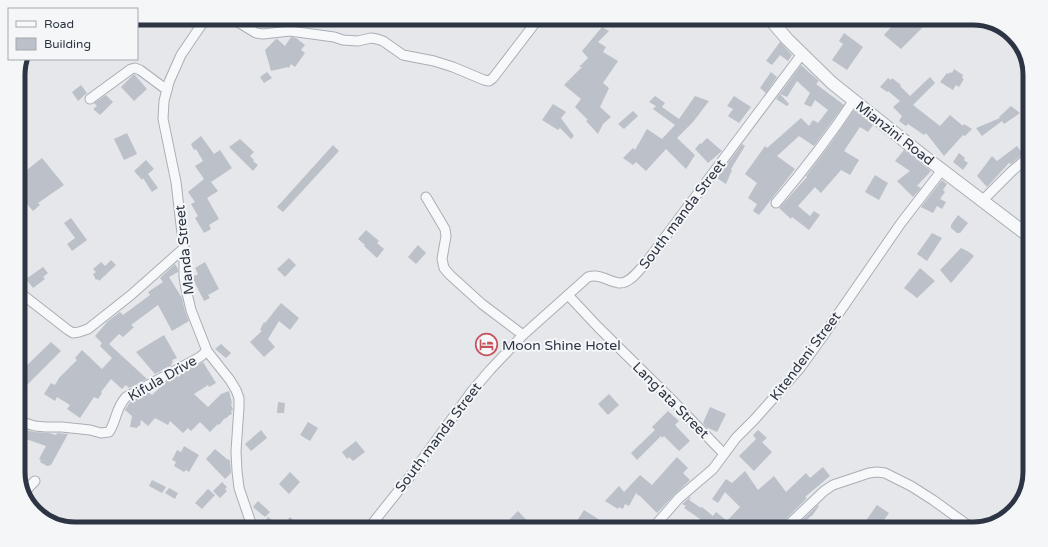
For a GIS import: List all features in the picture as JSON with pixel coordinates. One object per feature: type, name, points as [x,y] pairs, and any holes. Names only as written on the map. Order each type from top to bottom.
[{"type":"street","name":"Manda Street","points":[[201,25],[181,55],[169,82],[164,101],[163,119],[176,182],[184,248],[184,277],[191,310],[207,351],[230,380],[239,398],[236,451],[237,471],[240,488],[251,522]]},
{"type":"street","points":[[243,25],[256,33],[263,34],[290,31],[334,37],[343,40],[358,41],[377,38],[384,41],[403,56],[434,61],[489,81],[493,78],[534,25]]},
{"type":"street","name":"Mianzini Road","points":[[774,25],[832,82],[1023,233]]},
{"type":"street","name":"South manda Street","points":[[374,522],[411,475],[472,391],[522,335],[585,279],[592,276],[597,276],[620,283],[626,282],[634,276],[648,260],[802,54]]},
{"type":"street","points":[[90,99],[131,69],[135,68],[167,90]]},
{"type":"street","points":[[776,203],[827,140],[854,100]]},
{"type":"street","points":[[982,201],[1023,162]]},
{"type":"street","name":"Kitendeni Street","points":[[658,522],[679,498],[713,469],[736,438],[758,416],[800,368],[901,223],[942,170]]},
{"type":"street","points":[[426,197],[445,229],[446,236],[442,259],[444,268],[482,304],[522,335]]},
{"type":"street","points":[[25,296],[68,330],[73,333],[79,332],[88,329],[108,315],[184,248]]},
{"type":"street","name":"Lang'ata Street","points":[[568,295],[724,454]]},
{"type":"street","name":"Kifula Drive","points":[[25,423],[35,426],[62,427],[90,430],[101,433],[109,432],[113,425],[118,408],[126,397],[200,357],[207,351]]},
{"type":"street","points":[[791,522],[824,490],[833,485],[877,472],[885,473],[911,486],[963,522]]},
{"type":"street","points":[[28,488],[35,481]]},
{"type":"building","points":[[893,25],[925,25],[901,49],[884,35]]},
{"type":"building","points":[[602,27],[609,31],[598,42],[606,47],[603,52],[618,61],[603,83],[609,88],[600,107],[611,117],[603,124],[598,134],[586,121],[588,120],[575,107],[581,99],[564,85],[582,67],[579,67],[588,58],[582,51]]},
{"type":"building","points":[[844,33],[863,47],[847,70],[832,60],[843,44],[839,41]]},
{"type":"building","points":[[291,37],[296,38],[305,45],[301,50],[305,53],[295,67],[291,64],[289,68],[271,71],[265,50],[276,39],[285,46]]},
{"type":"building","points":[[780,42],[792,55],[788,61],[780,55],[772,65],[766,61]]},
{"type":"building","points":[[801,65],[819,81],[816,84],[844,105],[814,146],[799,136],[777,156],[795,169],[759,215],[753,211],[757,204],[748,198],[757,183],[745,174],[765,146],[767,148],[801,118],[809,126],[813,120],[818,123],[828,110],[815,100],[811,107],[804,104],[810,93],[797,81],[787,97],[780,94],[789,104],[787,106],[776,99]]},
{"type":"building","points":[[954,69],[963,75],[962,78],[964,79],[959,87],[956,85],[953,90],[940,82],[947,73],[952,73]]},
{"type":"building","points":[[267,72],[272,78],[264,83],[260,77]]},
{"type":"building","points":[[771,72],[777,77],[766,93],[760,88]]},
{"type":"building","points":[[134,74],[147,89],[134,101],[121,87]]},
{"type":"building","points":[[930,77],[935,83],[913,105],[940,126],[950,115],[963,126],[964,124],[972,129],[965,136],[963,135],[944,156],[926,133],[924,135],[908,124],[906,126],[899,121],[902,116],[893,107],[900,101],[888,91],[887,92],[880,87],[888,78],[891,80],[892,78],[901,85],[900,86],[910,96]]},
{"type":"building","points":[[81,85],[87,93],[78,101],[72,92]]},
{"type":"building","points":[[106,95],[113,102],[100,115],[93,109],[97,106],[94,103]]},
{"type":"building","points":[[655,96],[665,103],[662,107],[679,119],[695,96],[709,101],[693,122],[677,138],[695,155],[686,169],[666,149],[646,171],[636,162],[633,165],[623,158],[633,148],[635,150],[647,129],[662,139],[675,125],[653,109],[656,106],[649,102]]},
{"type":"building","points":[[734,96],[751,107],[739,123],[728,116],[733,109],[727,106]]},
{"type":"building","points":[[553,104],[566,112],[561,118],[574,136],[571,139],[560,128],[558,130],[542,120]]},
{"type":"building","points":[[1011,106],[1020,113],[1004,124],[1002,121],[982,136],[976,128],[1000,118],[999,117]]},
{"type":"building","points":[[854,110],[873,125],[868,132],[860,127],[844,151],[859,160],[850,175],[841,170],[821,193],[815,187],[798,206],[810,216],[814,211],[820,215],[809,230],[792,217],[791,219],[779,208],[807,177],[806,176]]},
{"type":"building","points":[[633,111],[638,116],[624,129],[618,124]]},
{"type":"building","points":[[127,133],[137,154],[124,160],[114,139]]},
{"type":"building","points":[[201,136],[214,154],[220,150],[232,168],[211,182],[218,191],[207,198],[219,219],[209,225],[211,229],[204,233],[195,218],[198,216],[191,204],[195,202],[188,192],[204,179],[195,166],[203,161],[196,149],[194,150],[191,144]]},
{"type":"building","points":[[707,138],[722,151],[708,163],[695,149]]},
{"type":"building","points":[[240,139],[254,152],[250,156],[258,165],[253,171],[229,147]]},
{"type":"building","points":[[742,144],[745,146],[731,169],[732,170],[726,184],[717,178]]},
{"type":"building","points":[[333,145],[339,151],[283,212],[277,207]]},
{"type":"building","points":[[1017,146],[1023,154],[1011,164],[1009,163],[987,187],[977,176],[992,156],[997,161]]},
{"type":"building","points":[[904,150],[931,171],[917,186],[921,188],[913,197],[897,181],[910,171],[895,161]]},
{"type":"building","points":[[959,153],[968,163],[963,170],[953,162]]},
{"type":"building","points":[[42,158],[64,185],[38,203],[40,205],[33,211],[25,201],[25,171]]},
{"type":"building","points":[[146,160],[154,169],[148,174],[158,188],[152,192],[143,178],[142,180],[134,171]]},
{"type":"building","points":[[875,175],[888,183],[879,200],[865,192]]},
{"type":"building","points":[[942,180],[947,184],[943,190],[945,192],[940,199],[946,202],[942,209],[937,206],[933,213],[921,207]]},
{"type":"building","points":[[958,215],[968,223],[960,233],[957,233],[951,228],[951,225]]},
{"type":"building","points":[[71,218],[87,240],[72,251],[67,244],[75,238],[64,223]]},
{"type":"building","points":[[366,230],[379,241],[377,243],[384,249],[377,258],[358,239]]},
{"type":"building","points":[[932,233],[942,238],[927,261],[917,254]]},
{"type":"building","points":[[418,245],[426,253],[416,264],[408,257]]},
{"type":"building","points":[[961,248],[974,256],[951,283],[940,270]]},
{"type":"building","points":[[289,258],[296,265],[285,277],[277,269]]},
{"type":"building","points":[[111,260],[116,265],[99,281],[98,279],[96,280],[93,274],[96,272],[93,269],[101,262],[105,266]]},
{"type":"building","points":[[205,262],[219,289],[208,295],[210,298],[204,301],[192,277],[198,274],[195,268]]},
{"type":"building","points":[[175,264],[178,272],[169,277],[182,298],[189,321],[172,331],[158,305],[131,325],[134,327],[123,337],[119,334],[109,344],[147,379],[129,388],[126,385],[122,389],[111,379],[101,392],[102,393],[98,399],[94,397],[80,418],[67,409],[70,405],[57,397],[55,401],[44,394],[51,383],[55,385],[59,378],[77,360],[75,358],[82,350],[102,369],[112,358],[100,346],[102,343],[95,336],[108,321],[120,312],[123,315],[150,295],[148,292],[163,282],[160,278]]},
{"type":"building","points":[[43,267],[48,273],[43,277],[45,279],[33,288],[26,279]]},
{"type":"building","points":[[920,268],[935,281],[917,298],[904,288]]},
{"type":"building","points":[[281,303],[299,318],[290,330],[279,321],[268,339],[275,347],[264,357],[250,342],[262,331],[260,330],[264,322],[265,323]]},
{"type":"building","points":[[164,335],[177,358],[172,360],[172,365],[155,374],[136,352]]},
{"type":"building","points":[[51,342],[61,351],[26,386],[25,367]]},
{"type":"building","points":[[221,344],[231,353],[226,358],[215,349]]},
{"type":"building","points":[[203,362],[216,383],[209,387],[208,385],[194,394],[208,407],[221,394],[229,391],[233,410],[231,411],[232,414],[210,432],[200,422],[191,431],[188,428],[183,433],[170,421],[168,425],[155,418],[148,426],[141,420],[140,426],[137,428],[130,427],[132,416],[125,410],[130,402],[148,392],[152,395],[166,382]]},
{"type":"building","points":[[609,394],[619,405],[608,415],[598,404]]},
{"type":"building","points":[[278,402],[285,403],[284,413],[277,413]]},
{"type":"building","points":[[710,407],[726,414],[717,432],[706,427],[703,423]]},
{"type":"building","points":[[668,411],[679,421],[675,425],[690,441],[679,451],[664,436],[662,438],[661,436],[637,460],[631,453],[655,430],[652,427]]},
{"type":"building","points":[[308,422],[318,428],[310,441],[300,435]]},
{"type":"building","points":[[26,430],[56,435],[57,433],[68,434],[51,465],[47,466],[40,462],[41,460],[39,459],[46,446],[25,439]]},
{"type":"building","points":[[261,430],[267,438],[251,451],[245,444]]},
{"type":"building","points":[[758,430],[767,438],[762,442],[772,452],[754,471],[739,456],[756,439],[753,435]]},
{"type":"building","points":[[356,441],[365,452],[353,461],[349,457],[347,459],[342,452]]},
{"type":"building","points":[[184,446],[199,455],[189,472],[186,470],[184,472],[174,466],[176,462],[172,460],[177,450],[181,452]]},
{"type":"building","points":[[215,449],[230,461],[231,473],[225,479],[206,459]]},
{"type":"building","points":[[677,457],[688,468],[683,473],[690,480],[657,513],[636,493],[629,506],[625,504],[623,509],[619,507],[618,509],[605,501],[619,486],[624,492],[640,475],[652,485]]},
{"type":"building","points":[[823,467],[830,476],[805,497],[807,498],[783,522],[697,522],[700,519],[684,508],[686,506],[682,504],[691,497],[689,500],[701,508],[702,507],[713,516],[716,512],[727,521],[740,507],[725,492],[718,503],[712,499],[726,479],[732,483],[745,471],[758,490],[774,476],[786,492],[806,473],[810,478]]},
{"type":"building","points":[[290,472],[300,482],[289,494],[279,484]]},
{"type":"building","points":[[152,480],[166,487],[162,493],[149,486]]},
{"type":"building","points":[[222,482],[227,487],[225,489],[227,491],[220,498],[213,491]]},
{"type":"building","points":[[169,488],[178,493],[175,499],[165,493]]},
{"type":"building","points":[[208,489],[215,495],[202,509],[195,503]]},
{"type":"building","points":[[258,501],[270,512],[265,517],[253,507]]},
{"type":"building","points":[[818,505],[819,506],[812,516],[805,522],[800,522]]},
{"type":"building","points":[[877,505],[889,513],[883,522],[865,522]]},
{"type":"building","points":[[584,510],[602,522],[576,522]]},
{"type":"building","points":[[518,511],[528,522],[509,522],[508,521]]},
{"type":"building","points":[[268,517],[274,522],[264,522]]},
{"type":"building","points":[[290,517],[295,522],[286,522]]},
{"type":"place","name":"Moon Shine Hotel","points":[[486,345]]}]
